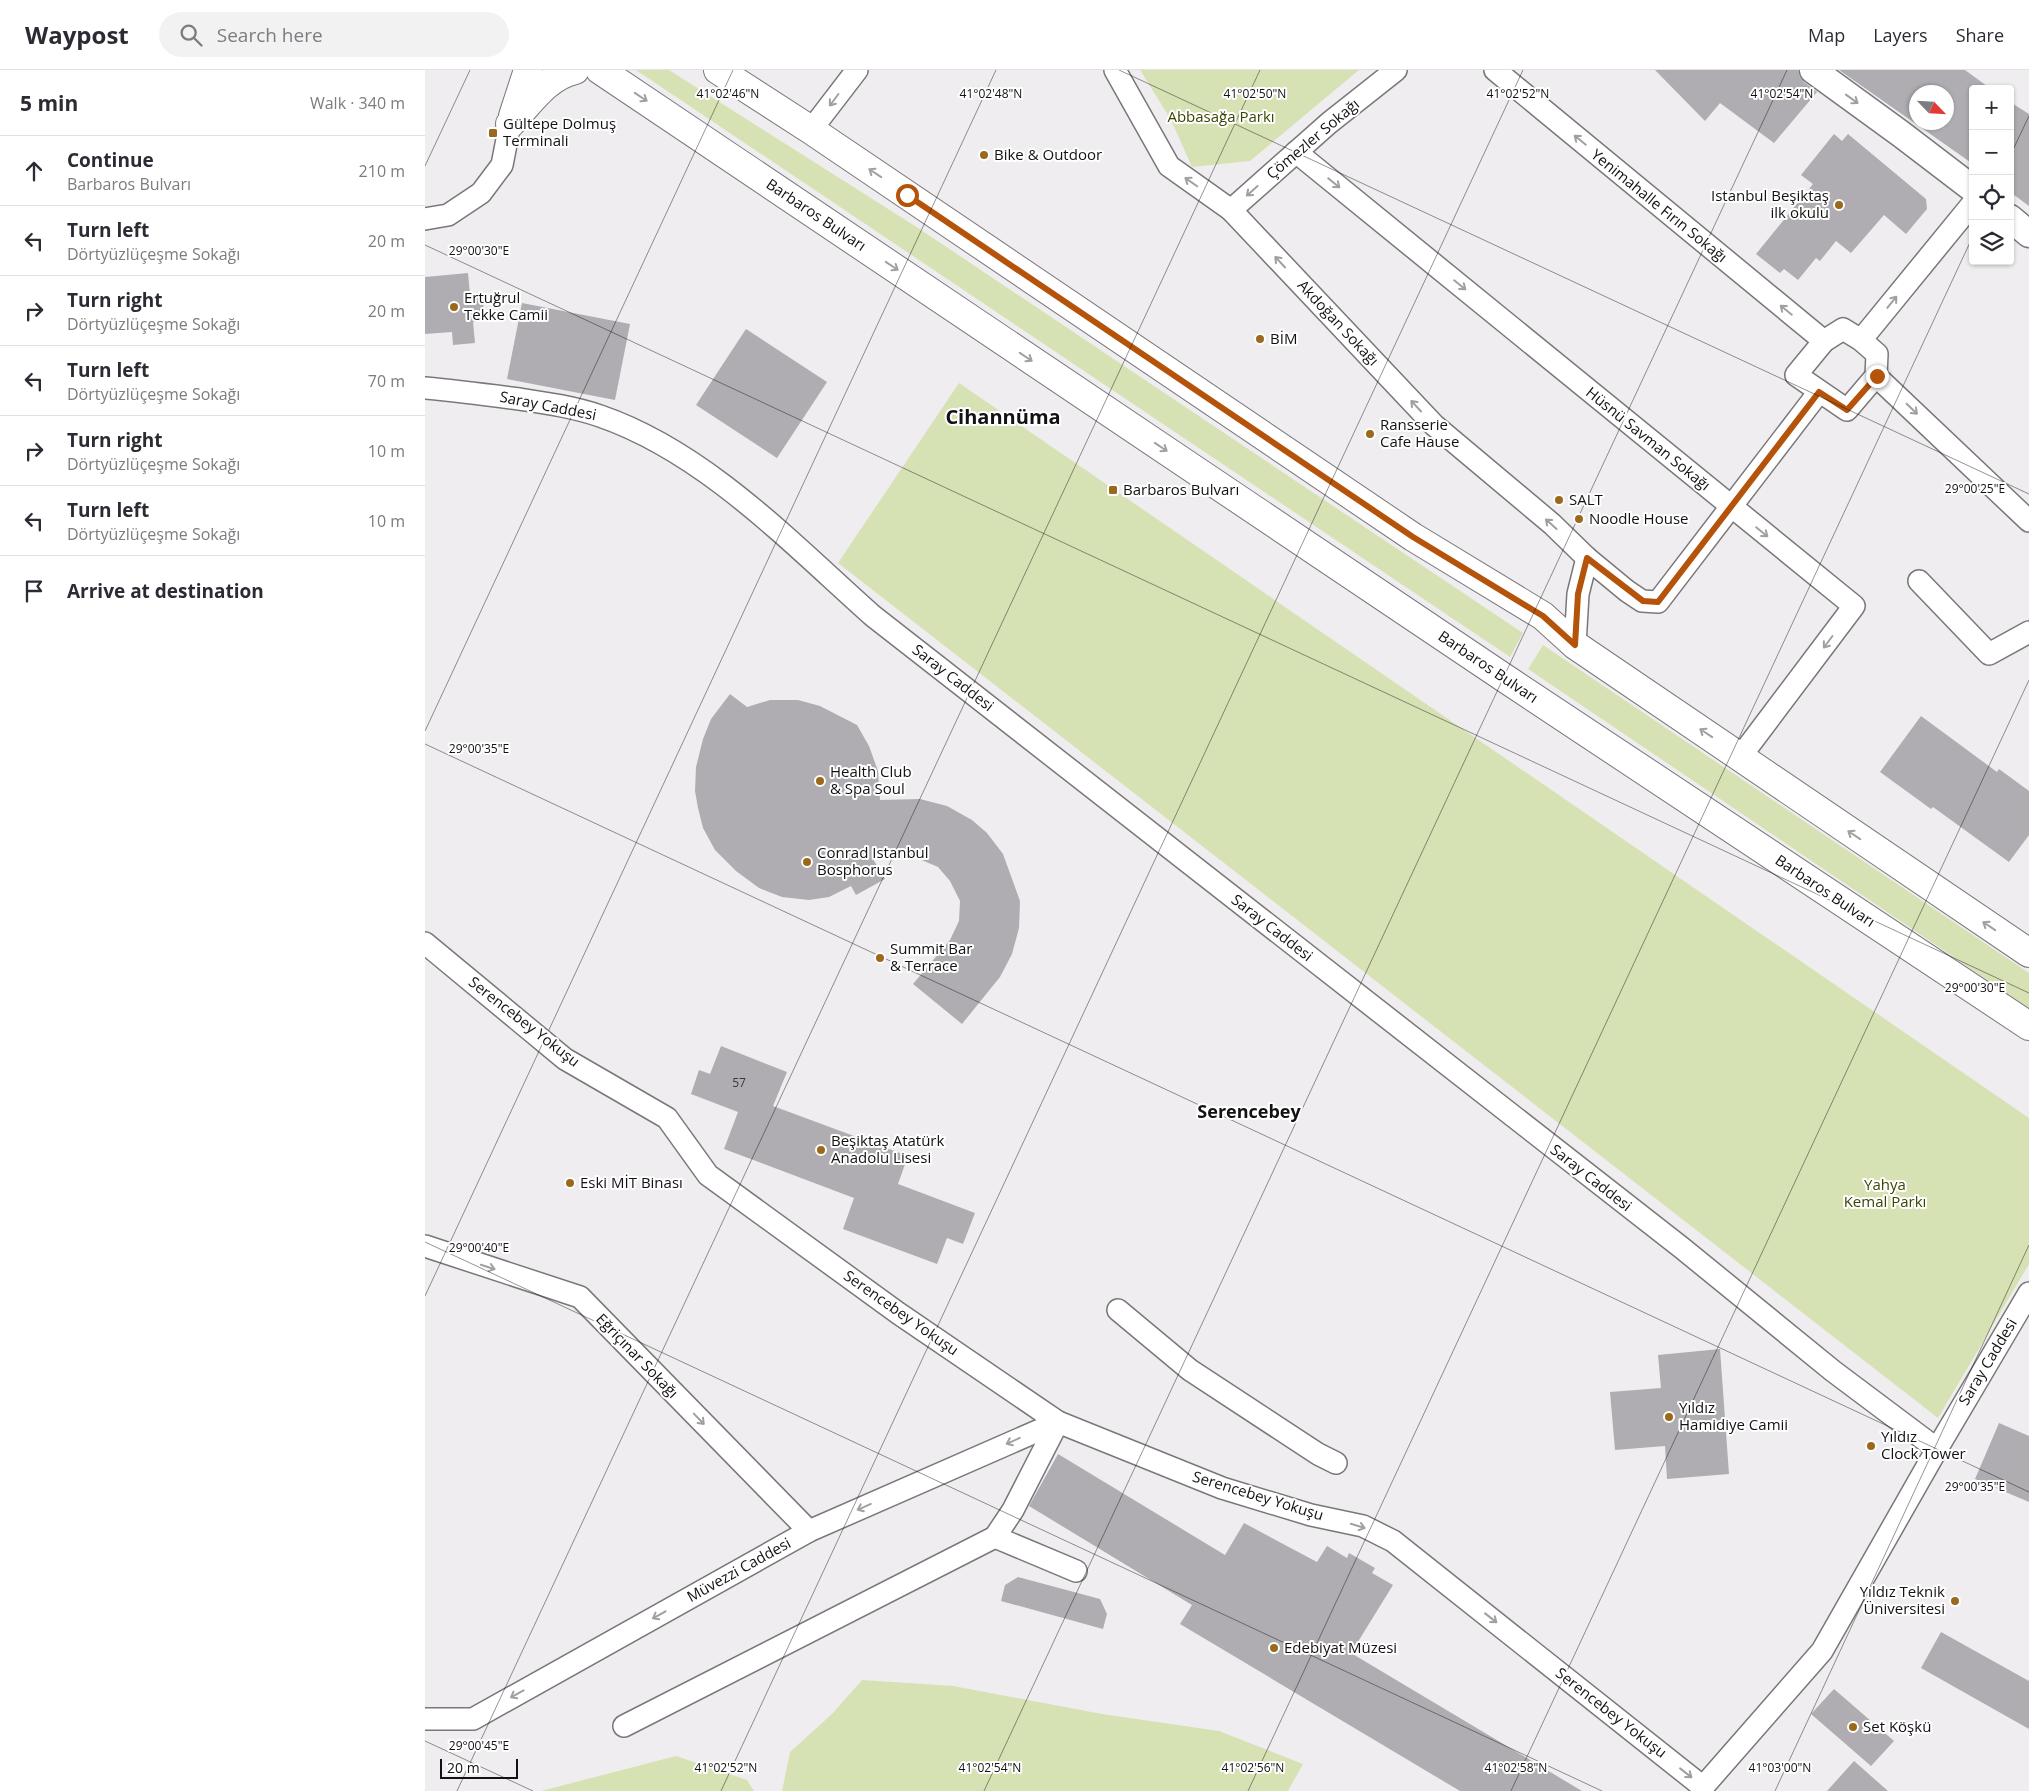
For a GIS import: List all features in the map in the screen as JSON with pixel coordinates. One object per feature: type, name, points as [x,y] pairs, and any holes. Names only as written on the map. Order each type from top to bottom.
[{"type":"main road","points":[[511,124],[528,70]]},
{"type":"main road","points":[[511,124],[544,86],[563,72],[575,70]]},
{"type":"main road","name":"Barbaros Bulvarı","points":[[600,70],[1506,679],[2029,1026]]},
{"type":"main road","points":[[718,70],[811,130],[1413,537],[1543,616],[1575,645],[2029,953]]},
{"type":"street","points":[[811,130],[857,70]]},
{"type":"street","name":"Akdoğan Sokağı","points":[[1115,70],[1169,166],[1231,210],[1434,425],[1551,524],[1587,558],[1643,601],[1658,602],[1732,507]]},
{"type":"street","name":"Çömezler Sokağı","points":[[1231,210],[1296,152],[1396,70]]},
{"type":"street","name":"Yenimahalle Fırın Sokağı","points":[[1495,70],[1824,341]]},
{"type":"street","points":[[1813,70],[1969,186]]},
{"type":"street","points":[[425,219],[448,215],[481,193],[502,165],[511,124]]},
{"type":"street","name":"Hüsnü Savman Sokağı","points":[[1296,152],[1854,606],[1741,756]]},
{"type":"street","points":[[1861,340],[1969,208]]},
{"type":"street","points":[[2012,220],[2029,234]]},
{"type":"street","points":[[1843,329],[1861,340],[1877,354],[1877,376],[1847,410],[1796,375],[1824,341],[1843,329]]},
{"type":"street","points":[[1877,376],[2029,521]]},
{"type":"street","name":"Saray Caddesi","points":[[425,388],[455,390],[551,404],[600,416],[647,437],[692,463],[749,506],[873,616],[1681,1248],[1833,1371],[1937,1449],[2029,1293]]},
{"type":"street","points":[[1732,507],[1819,392]]},
{"type":"street","points":[[1575,645],[1578,594],[1587,558]]},
{"type":"street","points":[[1919,582],[1989,654],[2029,632]]},
{"type":"street","name":"Serencebey Yokuşu","points":[[425,944],[565,1059],[667,1118],[708,1175],[898,1313],[1058,1422],[1222,1488],[1311,1515],[1363,1526],[1393,1541],[1703,1787],[1822,1651],[1937,1449]]},
{"type":"street","name":"Eğriçınar Sokağı","points":[[425,1246],[580,1297],[809,1531]]},
{"type":"street","points":[[1118,1310],[1190,1370],[1318,1454],[1336,1463]]},
{"type":"street","points":[[624,1726],[995,1537],[1013,1510],[1058,1422]]},
{"type":"street","name":"Müvezzi Caddesi","points":[[425,1719],[473,1719],[809,1531],[1058,1422]]},
{"type":"street","points":[[995,1537],[1076,1571]]},
{"type":"green space","points":[[636,70],[669,70],[915,226],[1523,633],[1510,657]]},
{"type":"green space","name":"Abbasağa Parkı","points":[[1140,70],[1359,70],[1250,161],[1192,167],[1171,120]]},
{"type":"green space","name":"Yahya Kemal Parkı","points":[[959,383],[2029,1118],[2029,1264],[1938,1418],[838,563]]},
{"type":"green space","points":[[1543,645],[2029,973],[2029,1008],[1528,669]]},
{"type":"green space","points":[[862,1680],[953,1686],[1102,1714],[1219,1731],[1303,1764],[1288,1791],[782,1791],[790,1752],[832,1714]]},
{"type":"green space","points":[[676,1756],[747,1780],[754,1791],[541,1791]]},
{"type":"building","points":[[1655,70],[1798,70],[1804,82],[1817,92],[1774,143],[1720,103],[1705,121]]},
{"type":"building","points":[[1839,70],[1965,70],[1986,85],[1969,85],[1969,161],[1925,130],[1954,130],[1954,85],[1909,85],[1909,119]]},
{"type":"building","points":[[2014,105],[2029,114],[2029,206],[2014,195]]},
{"type":"building","points":[[1834,134],[1842,141],[1848,134],[1926,199],[1927,209],[1906,234],[1884,215],[1851,253],[1836,241],[1820,261],[1816,258],[1798,280],[1784,269],[1780,273],[1756,254],[1813,184],[1801,175]]},
{"type":"building","name":"Ertuğrul Tekke Camii","points":[[468,273],[470,295],[482,293],[485,320],[473,322],[475,343],[453,345],[452,332],[425,334],[425,277]]},
{"type":"building","points":[[522,303],[630,324],[615,400],[507,379]]},
{"type":"building","points":[[746,329],[827,382],[777,458],[696,405]]},
{"type":"building","name":"Conrad Istanbul Bosphorus","points":[[730,694],[747,707],[770,700],[798,700],[820,706],[857,725],[869,746],[878,771],[880,800],[920,799],[947,806],[972,820],[987,833],[1003,854],[1020,901],[1019,928],[1012,954],[1000,977],[962,1024],[913,984],[950,940],[959,921],[960,901],[950,881],[938,867],[917,858],[873,859],[885,879],[856,895],[851,886],[829,897],[809,900],[782,897],[759,888],[736,871],[715,850],[703,828],[698,808],[695,791],[696,767],[703,739],[711,719]]},
{"type":"building","points":[[1921,716],[1997,772],[1999,769],[2029,791],[2029,835],[2009,862],[1933,807],[1931,809],[1880,772]]},
{"type":"building","name":"Beşiktaş Atatürk Anadolu Lisesi","points":[[721,1046],[787,1072],[773,1106],[908,1156],[898,1184],[975,1213],[963,1244],[947,1238],[937,1264],[843,1229],[854,1198],[724,1149],[738,1112],[691,1094],[699,1070],[710,1074]]},
{"type":"building","name":"Yıldız Hamidiye Camii","points":[[1720,1349],[1729,1474],[1667,1479],[1665,1446],[1615,1450],[1610,1392],[1661,1388],[1658,1355]]},
{"type":"building","points":[[1999,1423],[2029,1436],[2029,1502],[1975,1479]]},
{"type":"building","points":[[1058,1454],[1225,1555],[1244,1523],[1317,1562],[1327,1546],[1347,1558],[1349,1553],[1375,1568],[1372,1573],[1393,1585],[1351,1653],[1582,1791],[1460,1791],[1180,1624],[1192,1605],[1029,1506]]},
{"type":"building","points":[[1018,1577],[1100,1599],[1107,1614],[1103,1629],[1001,1601],[1005,1585]]},
{"type":"building","points":[[1941,1632],[2029,1681],[2029,1729],[1921,1668]]},
{"type":"building","name":"Set Köşkü","points":[[1834,1689],[1894,1741],[1871,1766],[1811,1714]]},
{"type":"building","points":[[1854,1761],[1888,1791],[1827,1791]]},
{"type":"place","name":"Gültepe Dolmuş Terminali","points":[[493,133]]},
{"type":"place","name":"Bike & Outdoor","points":[[984,155]]},
{"type":"place","name":"Istanbul Beşiktaş ilk okulu","points":[[1839,205]]},
{"type":"place","name":"Ertuğrul Tekke Camii","points":[[454,307]]},
{"type":"place","name":"BİM","points":[[1260,339]]},
{"type":"place","name":"Ransserie Cafe Hause","points":[[1370,434]]},
{"type":"place","name":"Barbaros Bulvarı","points":[[1113,490]]},
{"type":"place","name":"SALT","points":[[1559,500]]},
{"type":"place","name":"Noodle House","points":[[1579,519]]},
{"type":"place","name":"Health Club & Spa Soul","points":[[820,781]]},
{"type":"place","name":"Conrad Istanbul Bosphorus","points":[[807,862]]},
{"type":"place","name":"Summit Bar & Terrace","points":[[880,958]]},
{"type":"place","name":"Beşiktaş Atatürk Anadolu Lisesi","points":[[821,1150]]},
{"type":"place","name":"Eski MİT Binası","points":[[570,1183]]},
{"type":"place","name":"Yıldız Hamidiye Camii","points":[[1669,1417]]},
{"type":"place","name":"Yıldız Clock Tower","points":[[1871,1446]]},
{"type":"place","name":"Yıldız Teknik Üniversitesi","points":[[1955,1601]]},
{"type":"place","name":"Edebiyat Müzesi","points":[[1274,1648]]},
{"type":"place","name":"Set Köşkü","points":[[1853,1727]]},
{"type":"district","name":"Cihannüma","points":[[1003,417]]},
{"type":"district","name":"Serencebey","points":[[1249,1112]]},
{"type":"route","points":[[907,195],[1413,537],[1543,616],[1575,645],[1578,594],[1587,558],[1643,601],[1658,602],[1819,392],[1847,410],[1877,376]]}]
